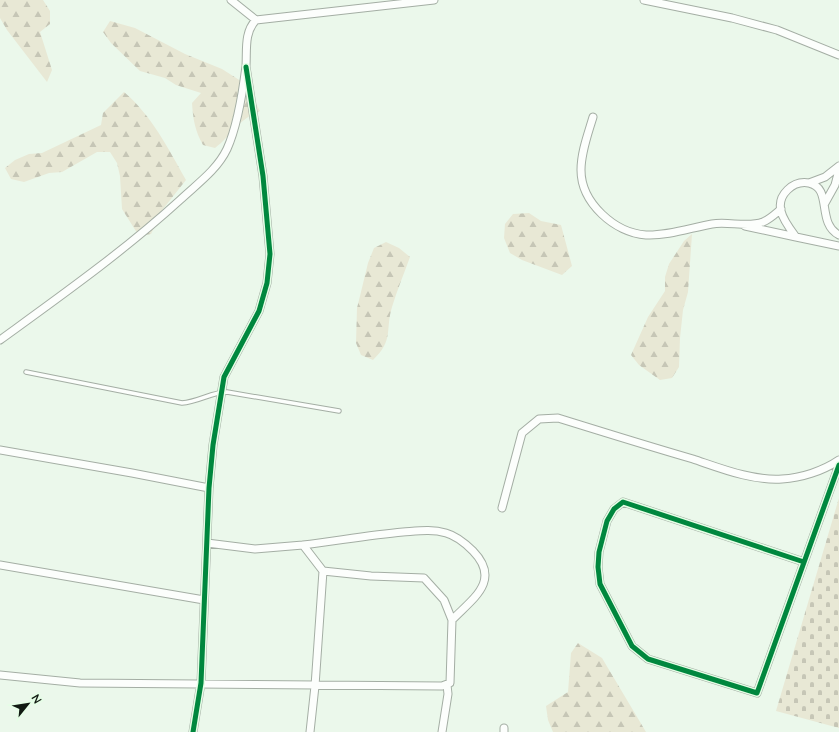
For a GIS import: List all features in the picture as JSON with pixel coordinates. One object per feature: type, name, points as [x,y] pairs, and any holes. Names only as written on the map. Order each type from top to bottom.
[{"type":"street","points":[[231,0],[256,20],[434,0]]},
{"type":"street","points":[[644,0],[732,18],[777,30],[839,55]]},
{"type":"street","points":[[0,340],[87,277],[149,228],[213,170],[226,150],[233,132],[246,67],[248,34],[256,20]]},
{"type":"street","points":[[193,732],[201,684],[208,488],[221,392],[224,377],[259,311],[267,283],[270,254],[263,176],[246,67]]},
{"type":"street","points":[[593,117],[581,157],[581,172],[589,198],[608,220],[621,229],[633,234],[648,235],[676,232],[714,224],[763,222],[780,209]]},
{"type":"street","points":[[796,237],[780,209],[782,198],[786,190],[799,184],[809,183],[825,177],[839,166]]},
{"type":"street","points":[[839,170],[834,185],[825,203],[824,214],[828,225],[839,235]]},
{"type":"street","points":[[809,183],[820,190],[825,203]]},
{"type":"street","points":[[735,224],[839,246]]},
{"type":"street","points":[[502,508],[522,434],[539,419],[558,418],[733,472],[766,479],[782,479],[808,474],[831,466],[839,460]]},
{"type":"street","points":[[0,450],[124,471],[208,488]]},
{"type":"street","points":[[804,562],[623,502],[614,508],[607,521],[599,552],[598,567],[600,584],[632,646],[648,660],[757,693],[839,465]]},
{"type":"street","points":[[207,543],[255,549],[303,546],[387,534],[430,530],[447,533],[462,540],[476,554],[485,568],[487,575],[480,590],[452,620]]},
{"type":"street","points":[[303,546],[323,571],[315,686],[310,732]]},
{"type":"street","points":[[0,565],[204,600]]},
{"type":"street","points":[[323,571],[371,576],[424,578],[444,600],[452,620],[451,679],[447,685],[448,694],[442,732]]},
{"type":"street","points":[[0,675],[80,683],[315,686],[447,685]]},
{"type":"lane","points":[[26,372],[182,403],[193,403],[221,392],[339,411]]},
{"type":"green space","points":[[0,0],[43,0],[50,11],[50,24],[40,32],[52,70],[47,82],[7,30],[0,18]]},
{"type":"green space","points":[[110,21],[135,28],[185,54],[222,69],[244,83],[260,111],[240,123],[215,148],[203,145],[195,125],[192,103],[201,93],[176,85],[165,78],[140,71],[111,43],[103,32]]},
{"type":"green space","points":[[124,92],[143,111],[151,122],[166,144],[186,180],[163,209],[151,234],[139,236],[122,209],[120,176],[117,163],[110,152],[97,152],[62,172],[49,173],[24,182],[11,179],[5,168],[15,160],[29,154],[42,153],[101,125],[103,113]]},
{"type":"green space","points":[[529,213],[541,221],[561,225],[572,266],[562,275],[522,260],[510,253],[504,238],[505,224],[513,214]]},
{"type":"green space","points":[[692,234],[688,292],[683,310],[680,338],[679,367],[672,378],[660,380],[639,365],[631,355],[648,317],[665,291],[665,277],[669,264],[684,241]]},
{"type":"green space","points":[[386,242],[399,248],[410,257],[392,307],[388,335],[384,347],[373,360],[361,355],[356,343],[357,308],[368,263],[374,248]]},
{"type":"green space","points":[[839,498],[839,728],[776,711]]},
{"type":"green space","points":[[578,643],[602,658],[646,732],[553,732],[548,720],[546,706],[568,692],[571,653]]},
{"type":"cycle path","points":[[193,732],[201,683],[209,488],[213,445],[224,377],[259,311],[267,283],[270,254],[263,176],[246,67]]},
{"type":"cycle path","points":[[804,562],[623,502],[614,509],[607,521],[599,552],[598,567],[600,584],[632,646],[648,659],[757,693],[839,465]]}]
